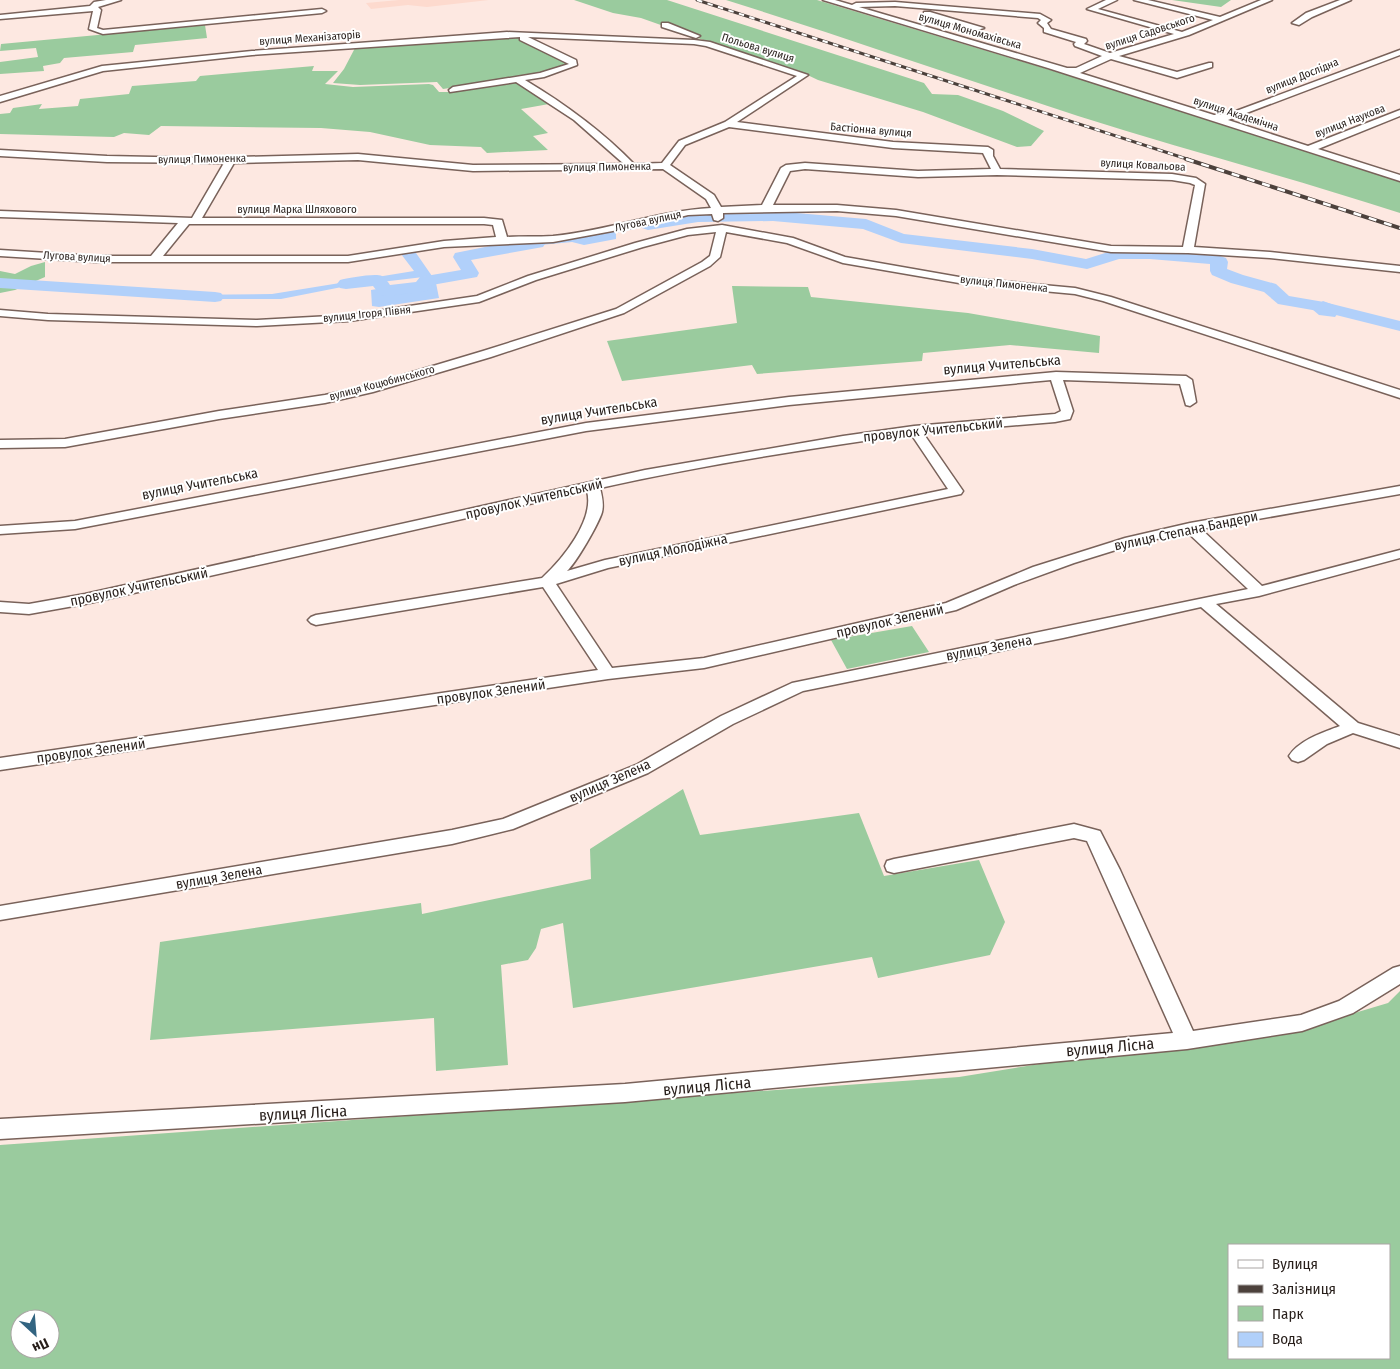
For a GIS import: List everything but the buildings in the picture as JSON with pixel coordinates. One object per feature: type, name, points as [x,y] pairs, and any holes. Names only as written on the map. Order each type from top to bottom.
[{"type":"street","points":[[0,16],[118,0]]},
{"type":"street","name":"вулиця Мономахівська","points":[[827,0],[1066,72]]},
{"type":"street","points":[[1113,0],[1091,9],[1182,34]]},
{"type":"street","points":[[1138,0],[1220,19]]},
{"type":"street","name":"вулиця Садовського","points":[[1081,73],[1110,56],[1182,34],[1268,0]]},
{"type":"street","points":[[1296,24],[1309,15],[1347,0]]},
{"type":"street","points":[[95,4],[97,10],[93,29],[98,32],[207,23],[277,11],[322,11]]},
{"type":"street","points":[[844,5],[891,4],[1040,16],[1047,20],[1042,23],[1048,30],[1082,41],[1078,44],[1110,56],[1177,75],[1209,65]]},
{"type":"street","points":[[891,4],[980,28]]},
{"type":"street","points":[[665,25],[704,38],[707,44]]},
{"type":"street","points":[[478,85],[547,74],[574,64],[517,34]]},
{"type":"street","name":"вулиця Механізаторів","points":[[0,98],[91,72],[125,66],[252,53],[517,34],[626,39]]},
{"type":"street","points":[[527,40],[536,36]]},
{"type":"street","name":"Польова вулиця","points":[[626,39],[653,39],[707,44],[804,75],[728,124],[682,143],[665,166]]},
{"type":"street","name":"вулиця Дослідна","points":[[1225,120],[1400,50]]},
{"type":"street","name":"вулиця Академічна","points":[[1066,72],[1081,73],[1400,178]]},
{"type":"street","points":[[517,79],[586,125],[616,149],[632,166]]},
{"type":"street","name":"вулиця Наукова","points":[[1308,149],[1400,113]]},
{"type":"street","name":"Бастіонна вулиця","points":[[728,124],[893,145],[988,150],[988,156],[997,172]]},
{"type":"street","name":"вулиця Пимоненка","points":[[0,153],[107,159],[231,160],[358,157],[465,167],[510,169],[665,166],[710,197],[719,218],[789,240],[843,260],[959,280],[1074,291],[1107,299],[1400,394]]},
{"type":"street","points":[[155,258],[191,221],[231,160]]},
{"type":"street","name":"вулиця Ковальова","points":[[766,208],[786,168],[805,166],[918,174],[997,172],[1172,177],[1193,180],[1200,184],[1188,250]]},
{"type":"street","points":[[719,218],[766,208],[837,208],[886,212],[1006,230],[1111,249],[1188,250],[1270,255],[1400,269]]},
{"type":"street","name":"Лугова вулиця","points":[[579,234],[688,212],[719,218]]},
{"type":"street","name":"вулиця Марка Шляхового","points":[[0,214],[191,221],[484,221],[498,222],[502,240]]},
{"type":"street","name":"вулиця Ігоря Півня","points":[[0,313],[48,317],[257,323],[349,318],[479,299],[532,278],[687,232],[719,218]]},
{"type":"street","name":"вулиця Коцюбинського","points":[[0,444],[65,443],[325,398],[396,381],[620,311],[706,264],[715,257],[719,218]]},
{"type":"street","points":[[155,258],[348,260],[444,244],[553,239],[579,234]]},
{"type":"street","name":"Лугова вулиця","points":[[0,253],[96,259],[155,258]]},
{"type":"street","name":"вулиця Учительська","points":[[0,530],[75,524],[586,427],[790,401],[1056,376],[1186,380],[1190,402]]},
{"type":"street","name":"провулок Учительський","points":[[4,607],[29,609],[85,599],[645,474],[843,440],[914,430],[1065,416],[1068,411],[1056,376]]},
{"type":"street","name":"вулиця Молодіжна","points":[[316,620],[547,582],[605,564],[956,491],[914,430]]},
{"type":"street","points":[[592,486],[596,499],[594,514],[567,563],[547,582],[608,674]]},
{"type":"street","name":"вулиця Степана Бандери","points":[[977,595],[1090,553],[1190,527],[1400,490]]},
{"type":"street","points":[[1190,527],[1259,590]]},
{"type":"street","points":[[576,548],[583,554],[605,564]]},
{"type":"street","name":"вулиця Зелена","points":[[0,913],[452,837],[507,824],[642,769],[727,720],[798,687],[1063,634],[1160,610],[1259,590],[1400,554]]},
{"type":"street","name":"провулок Зелений","points":[[0,764],[608,674],[704,663],[951,607],[977,595]]},
{"type":"street","points":[[1205,602],[1352,727],[1400,742]]},
{"type":"street","points":[[1298,756],[1321,740],[1352,727]]},
{"type":"street","points":[[894,866],[1074,831],[1094,836],[1187,1040]]},
{"type":"street","name":"вулиця Лісна","points":[[0,1129],[126,1124],[625,1094],[1187,1040],[1302,1024],[1346,1007],[1400,974]]},
{"type":"shaded area","points":[[399,0],[489,0],[427,7],[408,5],[371,9],[366,3]]},
{"type":"green space","points":[[574,0],[667,0],[924,83],[932,94],[958,95],[1003,111],[1044,131],[1031,146],[1017,147],[923,112],[818,80],[797,70],[771,64],[641,18],[613,13]]},
{"type":"green space","points":[[726,0],[817,0],[1260,133],[1400,181],[1400,213],[1078,116]]},
{"type":"green space","points":[[1172,0],[1231,0],[1221,7]]},
{"type":"green space","points":[[205,25],[207,38],[135,45],[133,52],[64,58],[60,63],[43,66],[44,71],[0,74],[0,62],[38,57],[36,48],[0,51],[1,44]]},
{"type":"green space","points":[[516,36],[570,63],[569,65],[543,74],[443,89],[437,82],[360,85],[333,83],[344,69],[355,48]]},
{"type":"green space","points":[[314,66],[312,71],[338,71],[325,84],[353,87],[429,84],[433,85],[439,92],[455,92],[517,82],[549,104],[521,109],[548,133],[533,136],[548,150],[487,153],[481,147],[430,145],[370,132],[321,128],[161,126],[149,135],[124,133],[114,137],[0,134],[0,114],[10,113],[13,108],[42,104],[39,109],[78,106],[80,99],[129,94],[132,86],[196,81],[200,76]]},
{"type":"green space","points":[[45,262],[45,277],[15,290],[0,293],[0,271],[15,274]]},
{"type":"green space","points":[[732,286],[808,287],[811,297],[968,313],[1100,336],[1099,353],[1010,345],[923,353],[922,361],[757,374],[752,365],[622,381],[607,341],[737,323]]},
{"type":"green space","points":[[912,626],[929,652],[847,669],[831,640]]},
{"type":"green space","points":[[683,789],[700,835],[859,813],[884,876],[979,860],[1005,922],[990,955],[878,978],[872,957],[573,1008],[563,923],[541,929],[536,948],[528,960],[501,965],[508,1065],[436,1071],[434,1018],[150,1040],[160,942],[421,903],[422,914],[591,879],[590,849]]},
{"type":"green space","points":[[1400,991],[1400,1369],[0,1369],[0,1145],[959,1077],[1082,1057],[1281,1035],[1388,1003]]},
{"type":"water","points":[[687,217],[616,233],[616,239],[584,245],[572,242],[530,246],[504,251],[503,246],[572,239]]},
{"type":"water","points":[[416,253],[432,276],[347,286],[281,299],[184,299],[180,295],[272,294],[414,271],[401,254]]},
{"type":"water","points":[[431,281],[436,283],[439,298],[379,307],[372,306],[371,290],[401,285],[409,286]]},
{"type":"water","points":[[1323,301],[1342,308],[1335,317],[1319,315],[1312,309]]},
{"type":"waterway","points":[[648,225],[698,217],[773,216],[866,224],[901,238],[1032,254],[1087,264],[1118,254],[1150,254],[1214,259],[1220,262],[1218,271],[1237,279],[1270,288],[1284,300],[1324,307],[1400,326]]},
{"type":"waterway","points":[[346,284],[377,280],[386,291],[421,287],[426,281],[471,273],[461,257],[510,247],[537,244]]},
{"type":"waterway","points":[[0,283],[215,297]]},
{"type":"railway","points":[[697,0],[1190,160]]},
{"type":"railway","points":[[1186,159],[1400,228]]}]
